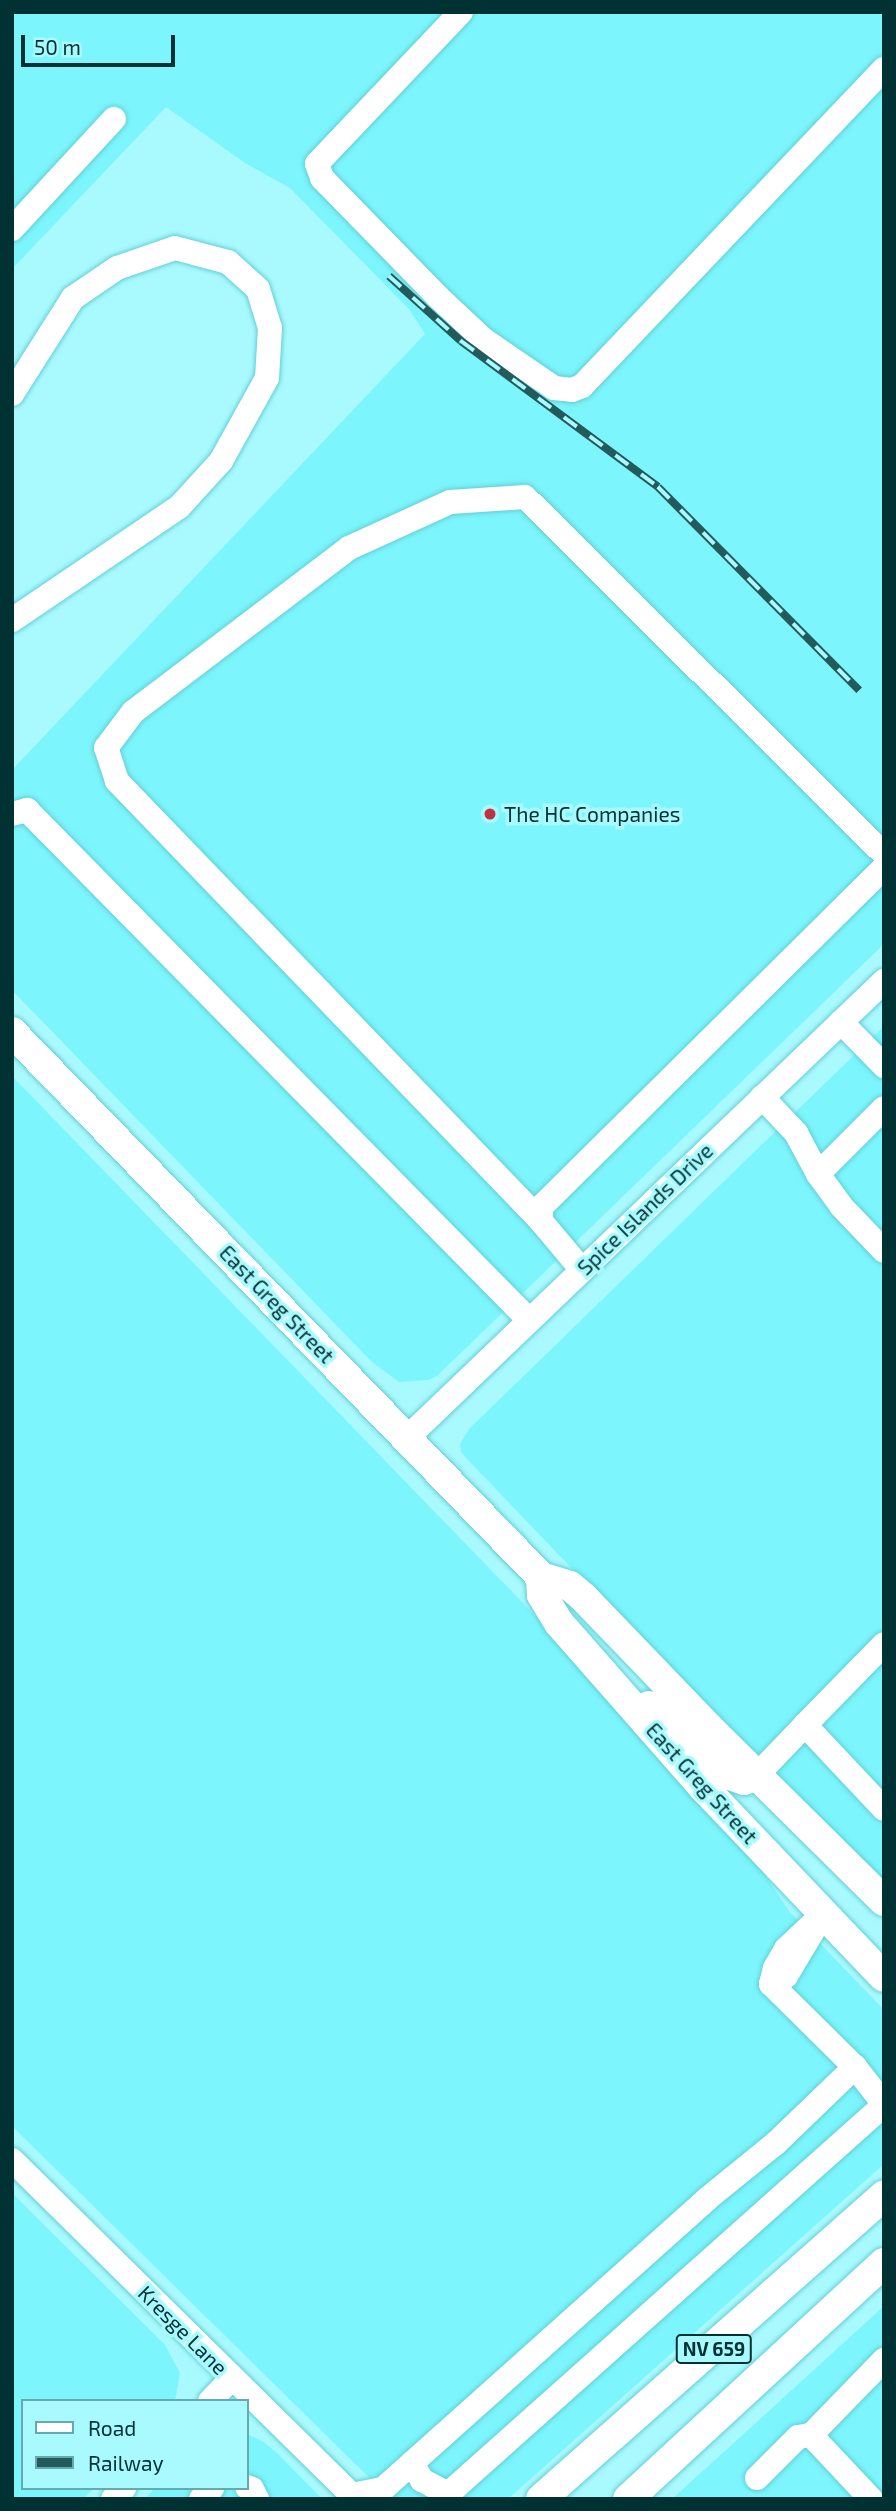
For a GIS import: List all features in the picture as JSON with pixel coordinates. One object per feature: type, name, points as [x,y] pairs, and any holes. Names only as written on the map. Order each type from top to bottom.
[{"type":"main road","name":"East Greg Street","points":[[12,1032],[541,1577],[570,1586],[583,1597],[884,1901]]},
{"type":"main road","name":"East Greg Street","points":[[541,1577],[542,1595],[548,1609],[703,1787],[884,1977]]},
{"type":"main road","points":[[611,1682],[666,1716],[727,1774],[744,1780],[757,1775]]},
{"type":"main road","name":"NV 659","points":[[541,2499],[884,2196]]},
{"type":"main road","name":"NV 659","points":[[628,2499],[881,2266]]},
{"type":"street","points":[[461,12],[317,164],[322,178],[438,297],[484,340],[554,388],[572,390],[582,386],[884,69]]},
{"type":"street","points":[[12,229],[114,119]]},
{"type":"street","points":[[12,394],[73,298],[117,268],[175,248],[228,262],[258,289],[270,328],[267,378],[221,461],[179,507],[12,620]]},
{"type":"street","points":[[582,1270],[540,1220],[117,781],[106,748],[133,712],[349,548],[450,502],[525,497],[884,855]]},
{"type":"street","points":[[12,814],[27,810],[529,1320]]},
{"type":"street","points":[[540,1220],[542,1206],[884,867]]},
{"type":"street","name":"Spice Islands Drive","points":[[407,1438],[884,981]]},
{"type":"street","points":[[841,1022],[884,1066]]},
{"type":"street","points":[[762,1097],[796,1133],[818,1174],[841,1206],[884,1251]]},
{"type":"street","points":[[818,1174],[884,1108]]},
{"type":"street","points":[[757,1775],[884,1644]]},
{"type":"street","points":[[806,1725],[884,1809]]},
{"type":"street","points":[[412,2463],[422,2480],[448,2494],[884,2104],[855,2067],[771,1984],[775,1968],[786,1949],[823,1914]]},
{"type":"street","points":[[352,2498],[383,2489],[707,2199],[776,2143],[855,2067]]},
{"type":"street","name":"Kresge Lane","points":[[12,2160],[352,2498]]},
{"type":"street","points":[[757,2478],[798,2437],[811,2435],[884,2360]]},
{"type":"street","points":[[212,2399],[232,2378]]},
{"type":"street","points":[[811,2435],[871,2499]]},
{"type":"shaded area","points":[[12,12],[884,12],[884,944],[437,1376],[428,1380],[399,1382],[372,1362],[12,990],[12,770],[425,334],[409,309],[290,188],[245,163],[166,107],[12,269]]},
{"type":"shaded area","points":[[884,1026],[884,1882],[696,1698],[468,1460],[461,1452],[460,1444],[469,1429]]},
{"type":"shaded area","points":[[12,1076],[554,1635],[760,1868],[789,1911],[884,2010],[884,2164],[508,2499],[391,2499],[12,2126]]},
{"type":"shaded area","points":[[12,2193],[165,2345],[180,2373],[175,2399],[21,2399],[21,2490],[92,2490],[83,2499],[12,2499]]},
{"type":"shaded area","points":[[884,2306],[884,2499],[672,2499],[760,2419]]},
{"type":"shaded area","points":[[248,2434],[276,2452],[322,2499],[145,2499],[153,2490],[248,2490]]},
{"type":"railway","points":[[389,276],[461,341],[658,487],[859,690]]},
{"type":"place","name":"The HC Companies","points":[[490,814]]}]
